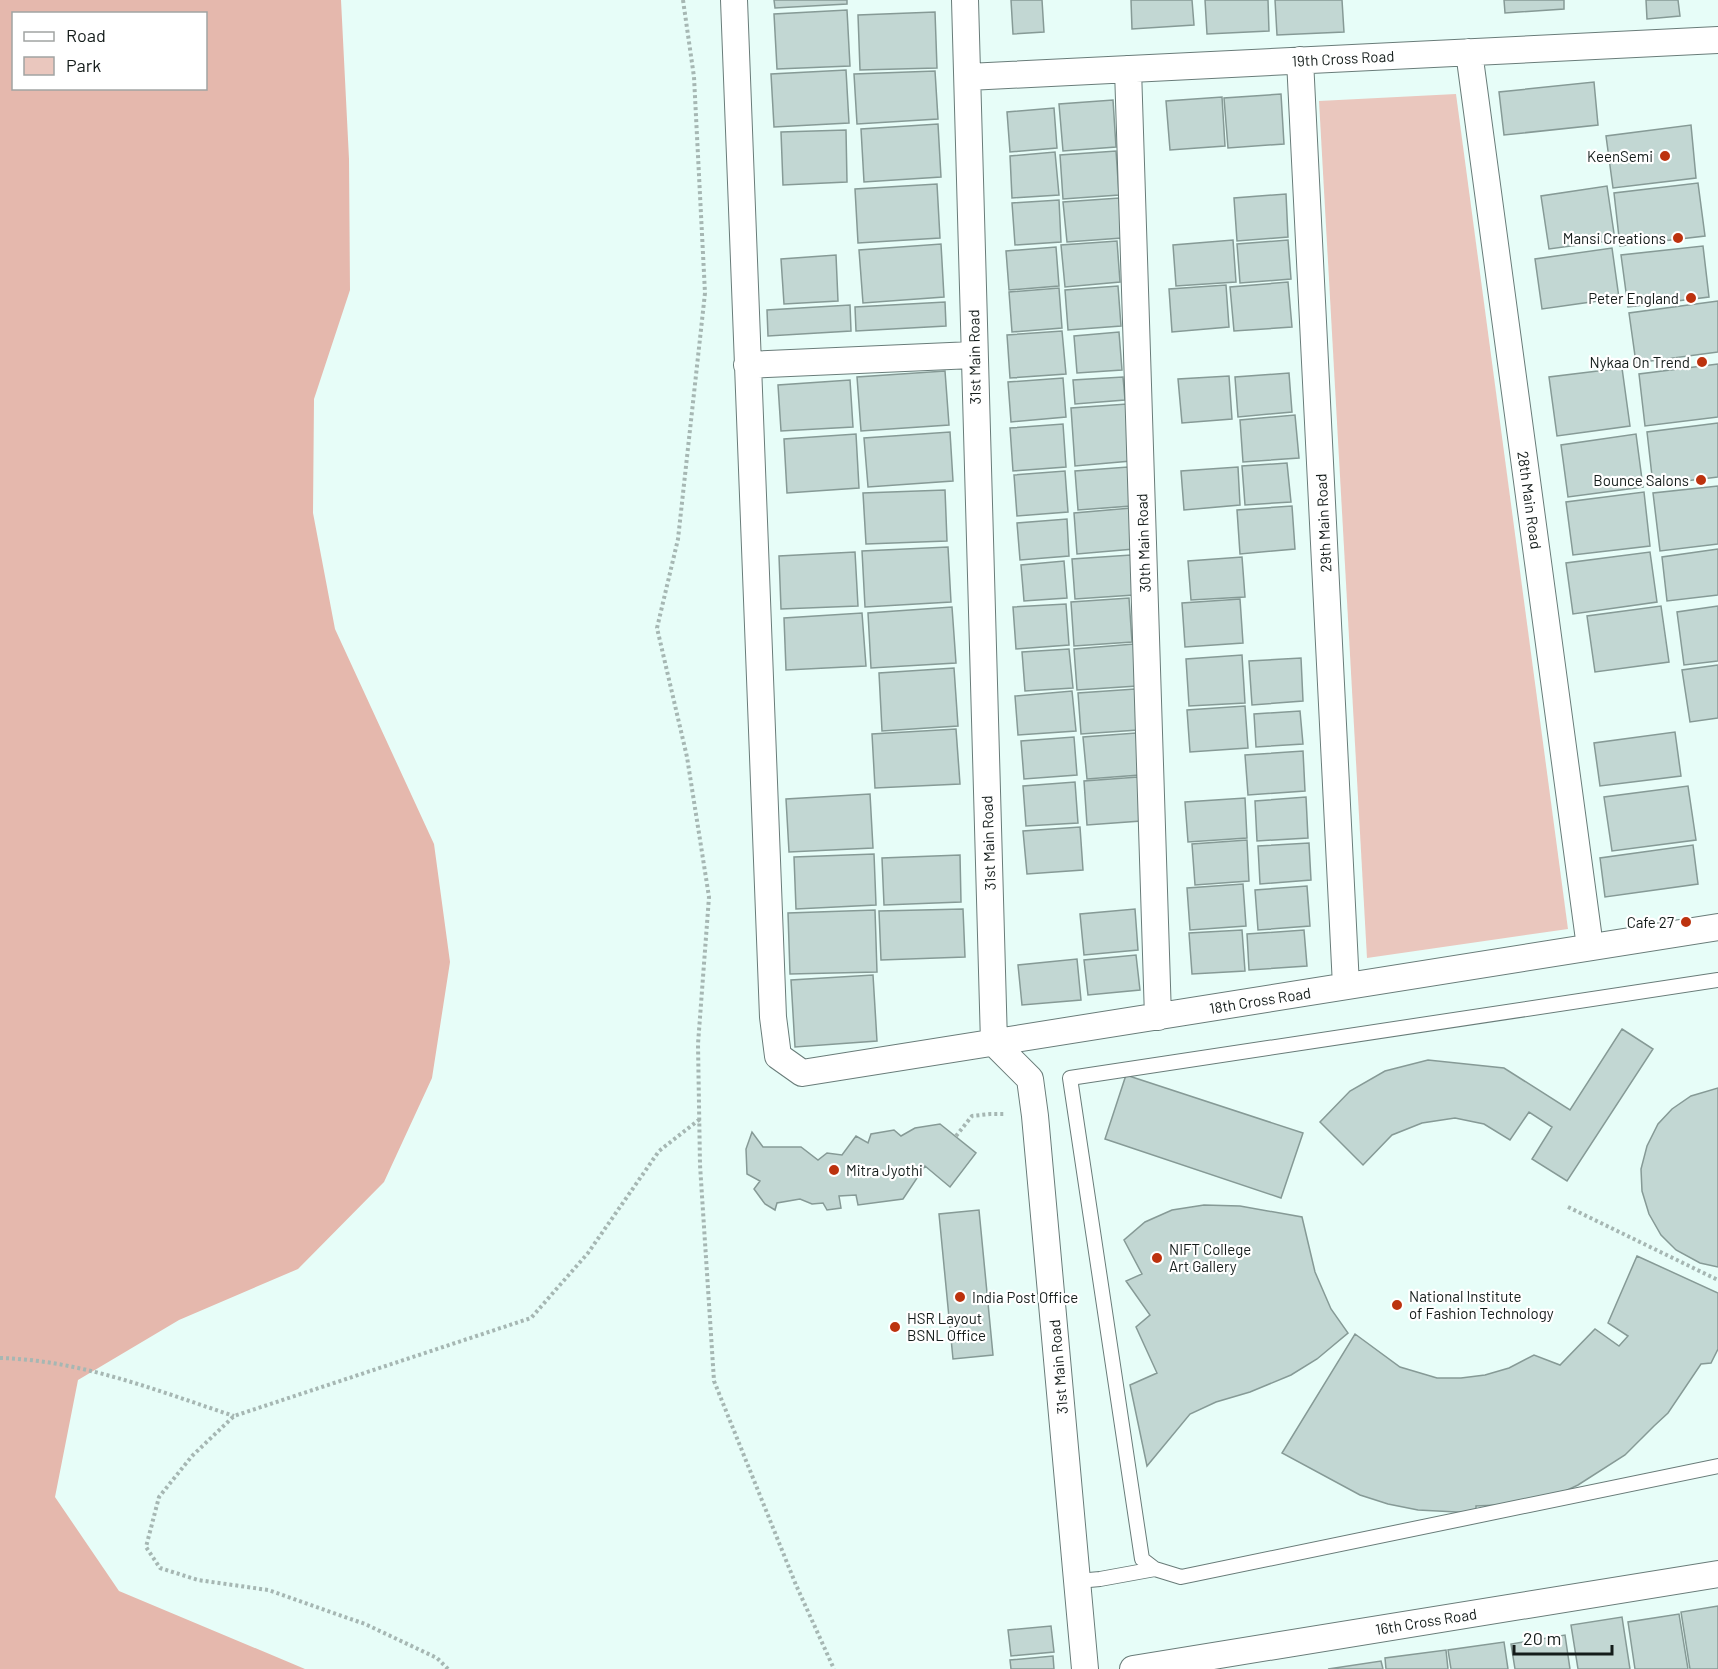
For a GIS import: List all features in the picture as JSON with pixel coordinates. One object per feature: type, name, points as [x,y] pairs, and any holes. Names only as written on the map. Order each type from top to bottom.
[{"type":"street","points":[[734,0],[747,364],[973,355]]},
{"type":"street","name":"31st Main Road","points":[[965,0],[973,355],[994,1043],[1030,1079],[1085,1669]]},
{"type":"street","name":"19th Cross Road","points":[[968,77],[1718,40]]},
{"type":"street","name":"28th Main Road","points":[[1469,52],[1590,947]]},
{"type":"street","name":"29th Main Road","points":[[1300,60],[1346,986]]},
{"type":"street","name":"30th Main Road","points":[[1128,69],[1158,1017]]},
{"type":"street","name":"18th Cross Road","points":[[747,364],[773,1017],[778,1056],[802,1073],[1718,927]]},
{"type":"street","name":"16th Cross Road","points":[[1133,1669],[1718,1574]]},
{"type":"lane","points":[[1718,980],[1070,1078],[1142,1558],[1155,1569],[1180,1577],[1718,1466]]},
{"type":"lane","points":[[1078,1581],[1155,1569]]},
{"type":"path","points":[[683,0],[694,77],[705,293],[678,539],[657,628],[687,758],[710,897],[699,1044],[700,1165],[714,1381],[796,1585],[834,1669]]},
{"type":"path","points":[[956,1136],[972,1116],[990,1113],[1035,1116]]},
{"type":"path","points":[[448,1669],[436,1658],[365,1624],[290,1597],[268,1590],[198,1580],[160,1568],[146,1547],[159,1497],[192,1456],[234,1416],[531,1318],[588,1253],[659,1151],[700,1119]]},
{"type":"path","points":[[1568,1207],[1718,1281]]},
{"type":"path","points":[[0,1358],[32,1359],[118,1378],[234,1416]]},
{"type":"green space","points":[[1456,94],[1568,929],[1367,958],[1319,101]]},
{"type":"shaded area","points":[[0,0],[341,0],[349,159],[350,290],[314,399],[313,513],[335,629],[434,844],[450,962],[432,1078],[384,1182],[298,1269],[179,1320],[78,1380],[55,1497],[119,1591],[305,1669],[0,1669]]},
{"type":"building","points":[[774,0],[847,0],[847,4],[775,8]]},
{"type":"building","points":[[1011,0],[1042,0],[1044,32],[1013,34]]},
{"type":"building","points":[[1131,0],[1192,0],[1194,25],[1132,29]]},
{"type":"building","points":[[1205,0],[1268,0],[1269,31],[1207,34]]},
{"type":"building","points":[[1275,0],[1342,0],[1344,32],[1277,35]]},
{"type":"building","points":[[1504,0],[1564,0],[1564,9],[1505,13]]},
{"type":"building","points":[[1646,0],[1678,0],[1680,16],[1647,19]]},
{"type":"building","points":[[847,10],[850,66],[777,69],[774,14]]},
{"type":"building","points":[[935,12],[937,68],[860,70],[858,15]]},
{"type":"building","points":[[846,70],[849,123],[774,127],[771,74]]},
{"type":"building","points":[[935,71],[938,119],[857,124],[854,74]]},
{"type":"building","points":[[1594,82],[1598,125],[1504,135],[1499,92]]},
{"type":"building","points":[[1281,94],[1284,144],[1228,148],[1224,98]]},
{"type":"building","points":[[1222,97],[1225,146],[1170,150],[1166,101]]},
{"type":"building","points":[[1113,100],[1116,147],[1063,151],[1059,104]]},
{"type":"building","points":[[1054,108],[1057,148],[1010,152],[1007,112]]},
{"type":"building","points":[[938,124],[941,177],[864,182],[861,129]]},
{"type":"building","points":[[1691,125],[1696,178],[1613,188],[1606,136]]},
{"type":"building","points":[[846,130],[847,182],[783,185],[781,132]]},
{"type":"building","points":[[1116,151],[1119,195],[1063,199],[1060,155]]},
{"type":"building","points":[[1055,152],[1059,195],[1012,198],[1010,156]]},
{"type":"building","points":[[1698,183],[1705,236],[1620,246],[1614,193]]},
{"type":"building","points":[[937,184],[940,238],[858,243],[855,189]]},
{"type":"building","points":[[1607,186],[1615,240],[1549,249],[1541,196]]},
{"type":"building","points":[[1286,194],[1288,237],[1237,241],[1234,198]]},
{"type":"building","points":[[1119,198],[1122,238],[1067,242],[1063,202]]},
{"type":"building","points":[[1059,200],[1061,242],[1015,245],[1012,203]]},
{"type":"building","points":[[1233,240],[1236,282],[1176,286],[1173,245]]},
{"type":"building","points":[[1288,240],[1291,279],[1240,283],[1237,244]]},
{"type":"building","points":[[1117,241],[1120,282],[1065,287],[1061,245]]},
{"type":"building","points":[[941,244],[944,297],[863,303],[859,250]]},
{"type":"building","points":[[1703,246],[1709,297],[1628,307],[1621,255]]},
{"type":"building","points":[[1056,247],[1059,286],[1009,290],[1006,251]]},
{"type":"building","points":[[1612,248],[1619,298],[1542,309],[1535,259]]},
{"type":"building","points":[[836,255],[838,301],[784,304],[781,259]]},
{"type":"building","points":[[1288,282],[1292,327],[1234,331],[1230,287]]},
{"type":"building","points":[[1226,285],[1229,327],[1172,332],[1169,289]]},
{"type":"building","points":[[1118,286],[1121,326],[1068,330],[1065,290]]},
{"type":"building","points":[[1059,288],[1062,328],[1012,332],[1009,292]]},
{"type":"building","points":[[1718,301],[1718,352],[1636,363],[1629,313]]},
{"type":"building","points":[[945,302],[946,326],[856,331],[855,307]]},
{"type":"building","points":[[850,305],[851,331],[768,336],[767,310]]},
{"type":"building","points":[[1062,331],[1066,374],[1010,378],[1007,335]]},
{"type":"building","points":[[1119,332],[1122,370],[1077,373],[1074,336]]},
{"type":"building","points":[[1718,364],[1718,417],[1645,426],[1639,374]]},
{"type":"building","points":[[1622,368],[1630,426],[1557,436],[1549,377]]},
{"type":"building","points":[[945,371],[949,425],[861,431],[857,377]]},
{"type":"building","points":[[1289,373],[1292,412],[1238,417],[1235,377]]},
{"type":"building","points":[[1229,376],[1232,419],[1182,423],[1178,379]]},
{"type":"building","points":[[1123,377],[1125,400],[1075,404],[1073,380]]},
{"type":"building","points":[[1063,378],[1066,417],[1011,422],[1008,382]]},
{"type":"building","points":[[850,380],[853,427],[781,431],[778,385]]},
{"type":"building","points":[[1127,404],[1131,461],[1075,466],[1071,408]]},
{"type":"building","points":[[1295,415],[1299,458],[1243,462],[1240,420]]},
{"type":"building","points":[[1718,423],[1718,477],[1653,485],[1647,432]]},
{"type":"building","points":[[1063,424],[1066,467],[1013,471],[1010,428]]},
{"type":"building","points":[[950,432],[953,481],[868,487],[864,438]]},
{"type":"building","points":[[856,434],[859,488],[787,493],[784,439]]},
{"type":"building","points":[[1636,434],[1643,487],[1568,497],[1561,445]]},
{"type":"building","points":[[1287,463],[1291,502],[1245,505],[1242,466]]},
{"type":"building","points":[[1128,467],[1131,506],[1078,510],[1075,471]]},
{"type":"building","points":[[1238,467],[1240,505],[1184,510],[1181,471]]},
{"type":"building","points":[[1065,471],[1068,512],[1017,516],[1014,475]]},
{"type":"building","points":[[1718,486],[1718,544],[1660,551],[1653,493]]},
{"type":"building","points":[[945,490],[947,541],[866,544],[863,493]]},
{"type":"building","points":[[1644,492],[1650,546],[1573,555],[1566,502]]},
{"type":"building","points":[[1292,506],[1295,549],[1240,554],[1237,510]]},
{"type":"building","points":[[1131,508],[1134,549],[1077,554],[1074,513]]},
{"type":"building","points":[[1067,519],[1069,556],[1020,560],[1017,523]]},
{"type":"building","points":[[948,547],[951,602],[865,607],[862,551]]},
{"type":"building","points":[[1718,549],[1718,595],[1667,601],[1662,557]]},
{"type":"building","points":[[855,552],[858,606],[781,609],[779,556]]},
{"type":"building","points":[[1650,552],[1657,602],[1573,614],[1566,563]]},
{"type":"building","points":[[1131,555],[1134,595],[1075,599],[1072,559]]},
{"type":"building","points":[[1242,557],[1245,597],[1191,600],[1188,561]]},
{"type":"building","points":[[1064,561],[1067,598],[1024,601],[1021,565]]},
{"type":"building","points":[[1129,598],[1132,642],[1074,646],[1071,602]]},
{"type":"building","points":[[1240,599],[1243,643],[1185,647],[1182,603]]},
{"type":"building","points":[[1066,604],[1069,645],[1016,649],[1013,607]]},
{"type":"building","points":[[1661,606],[1669,662],[1595,672],[1587,616]]},
{"type":"building","points":[[1718,606],[1718,661],[1684,665],[1677,612]]},
{"type":"building","points":[[952,607],[956,663],[871,668],[868,613]]},
{"type":"building","points":[[862,613],[866,666],[786,670],[784,618]]},
{"type":"building","points":[[1134,644],[1137,686],[1077,690],[1074,649]]},
{"type":"building","points":[[1069,649],[1073,688],[1025,691],[1022,652]]},
{"type":"building","points":[[1242,655],[1245,703],[1189,706],[1186,659]]},
{"type":"building","points":[[1301,658],[1303,701],[1252,705],[1249,661]]},
{"type":"building","points":[[1718,665],[1718,718],[1690,722],[1682,670]]},
{"type":"building","points":[[954,668],[958,726],[882,731],[879,673]]},
{"type":"building","points":[[1135,689],[1138,730],[1081,734],[1078,693]]},
{"type":"building","points":[[1072,691],[1076,731],[1018,735],[1015,696]]},
{"type":"building","points":[[1245,706],[1248,748],[1190,752],[1187,710]]},
{"type":"building","points":[[1300,711],[1303,744],[1256,747],[1254,714]]},
{"type":"building","points":[[956,729],[960,784],[875,788],[872,734]]},
{"type":"building","points":[[1675,732],[1681,776],[1600,786],[1594,743]]},
{"type":"building","points":[[1136,733],[1140,775],[1087,779],[1083,737]]},
{"type":"building","points":[[1074,737],[1077,775],[1024,779],[1021,741]]},
{"type":"building","points":[[1303,751],[1305,791],[1248,795],[1245,755]]},
{"type":"building","points":[[1138,777],[1141,821],[1087,825],[1084,781]]},
{"type":"building","points":[[1075,782],[1078,823],[1026,826],[1023,786]]},
{"type":"building","points":[[1688,786],[1696,840],[1612,851],[1604,797]]},
{"type":"building","points":[[870,794],[873,848],[789,852],[786,799]]},
{"type":"building","points":[[1306,797],[1308,838],[1257,841],[1255,801]]},
{"type":"building","points":[[1245,798],[1247,838],[1188,842],[1185,802]]},
{"type":"building","points":[[1080,827],[1083,870],[1027,874],[1023,831]]},
{"type":"building","points":[[1247,840],[1249,881],[1195,885],[1192,844]]},
{"type":"building","points":[[1309,843],[1311,880],[1260,884],[1258,846]]},
{"type":"building","points":[[1693,845],[1698,884],[1605,897],[1600,858]]},
{"type":"building","points":[[874,854],[876,905],[796,909],[794,857]]},
{"type":"building","points":[[960,855],[961,902],[884,905],[882,858]]},
{"type":"building","points":[[1243,884],[1246,926],[1190,930],[1187,888]]},
{"type":"building","points":[[1307,886],[1310,926],[1258,930],[1255,890]]},
{"type":"building","points":[[963,909],[965,957],[881,960],[879,911]]},
{"type":"building","points":[[1135,909],[1138,950],[1084,955],[1080,914]]},
{"type":"building","points":[[875,910],[877,972],[790,974],[788,913]]},
{"type":"building","points":[[1242,930],[1245,971],[1192,974],[1189,933]]},
{"type":"building","points":[[1304,930],[1307,966],[1249,970],[1247,934]]},
{"type":"building","points":[[1136,955],[1140,990],[1088,995],[1084,960]]},
{"type":"building","points":[[1077,959],[1081,1000],[1022,1005],[1018,965]]},
{"type":"building","points":[[873,975],[877,1041],[795,1047],[791,980]]},
{"type":"building","points":[[1622,1029],[1653,1049],[1567,1181],[1532,1159],[1552,1127],[1529,1112],[1510,1140],[1484,1124],[1455,1118],[1422,1123],[1392,1135],[1363,1165],[1320,1122],[1350,1091],[1385,1071],[1428,1060],[1504,1068],[1570,1110]]},
{"type":"building","points":[[1126,1075],[1303,1133],[1281,1198],[1105,1139]]},
{"type":"building","points":[[1718,1088],[1718,1267],[1700,1263],[1676,1250],[1661,1235],[1649,1214],[1642,1191],[1641,1169],[1647,1146],[1658,1124],[1672,1109],[1691,1096]]},
{"type":"building","name":"Mitra Jyothi","points":[[940,1124],[976,1153],[950,1187],[925,1166],[903,1199],[858,1205],[856,1195],[839,1196],[841,1208],[827,1210],[823,1203],[812,1204],[800,1199],[777,1203],[775,1210],[765,1204],[754,1189],[760,1181],[747,1174],[746,1149],[752,1132],[763,1147],[801,1147],[818,1160],[827,1153],[842,1155],[856,1136],[868,1143],[871,1134],[894,1130],[901,1136],[915,1128]]},
{"type":"building","points":[[1204,1205],[1240,1206],[1302,1217],[1315,1272],[1331,1309],[1348,1333],[1317,1359],[1291,1375],[1250,1392],[1216,1402],[1190,1414],[1147,1466],[1130,1385],[1157,1373],[1136,1327],[1150,1315],[1126,1281],[1142,1274],[1124,1240],[1145,1222],[1172,1210]]},
{"type":"building","points":[[979,1210],[993,1355],[953,1359],[939,1214]]},
{"type":"building","points":[[1637,1256],[1718,1293],[1718,1349],[1711,1363],[1701,1364],[1668,1413],[1625,1455],[1578,1485],[1559,1494],[1520,1504],[1476,1506],[1476,1513],[1418,1510],[1360,1495],[1282,1453],[1355,1334],[1400,1367],[1437,1378],[1485,1375],[1509,1368],[1534,1355],[1560,1365],[1595,1329],[1619,1346],[1628,1336],[1608,1323]]},
{"type":"building","points":[[1718,1606],[1718,1669],[1690,1669],[1681,1612]]},
{"type":"building","points":[[1679,1614],[1688,1669],[1635,1669],[1628,1622]]},
{"type":"building","points":[[1622,1617],[1630,1669],[1578,1669],[1571,1625]]},
{"type":"building","points":[[1051,1626],[1054,1652],[1011,1656],[1008,1630]]},
{"type":"building","points":[[1565,1635],[1570,1669],[1515,1669],[1511,1644]]},
{"type":"building","points":[[1504,1642],[1508,1669],[1451,1669],[1448,1650]]},
{"type":"building","points":[[1446,1650],[1448,1669],[1386,1669],[1385,1658]]},
{"type":"building","points":[[1053,1656],[1054,1669],[1011,1669],[1010,1660]]},
{"type":"building","points":[[1381,1661],[1383,1669],[1328,1669]]},
{"type":"place","name":"KeenSemi","points":[[1665,156]]},
{"type":"place","name":"Mansi Creations","points":[[1678,238]]},
{"type":"place","name":"Peter England","points":[[1691,298]]},
{"type":"place","name":"Nykaa On Trend","points":[[1702,362]]},
{"type":"place","name":"Bounce Salons","points":[[1701,480]]},
{"type":"place","name":"Cafe 27","points":[[1686,922]]},
{"type":"place","name":"Mitra Jyothi","points":[[834,1170]]},
{"type":"place","name":"NIFT College Art Gallery","points":[[1157,1258]]},
{"type":"place","name":"India Post Office","points":[[960,1297]]},
{"type":"place","name":"National Institute of Fashion Technology","points":[[1397,1305]]},
{"type":"place","name":"HSR Layout BSNL Office","points":[[895,1327]]}]
